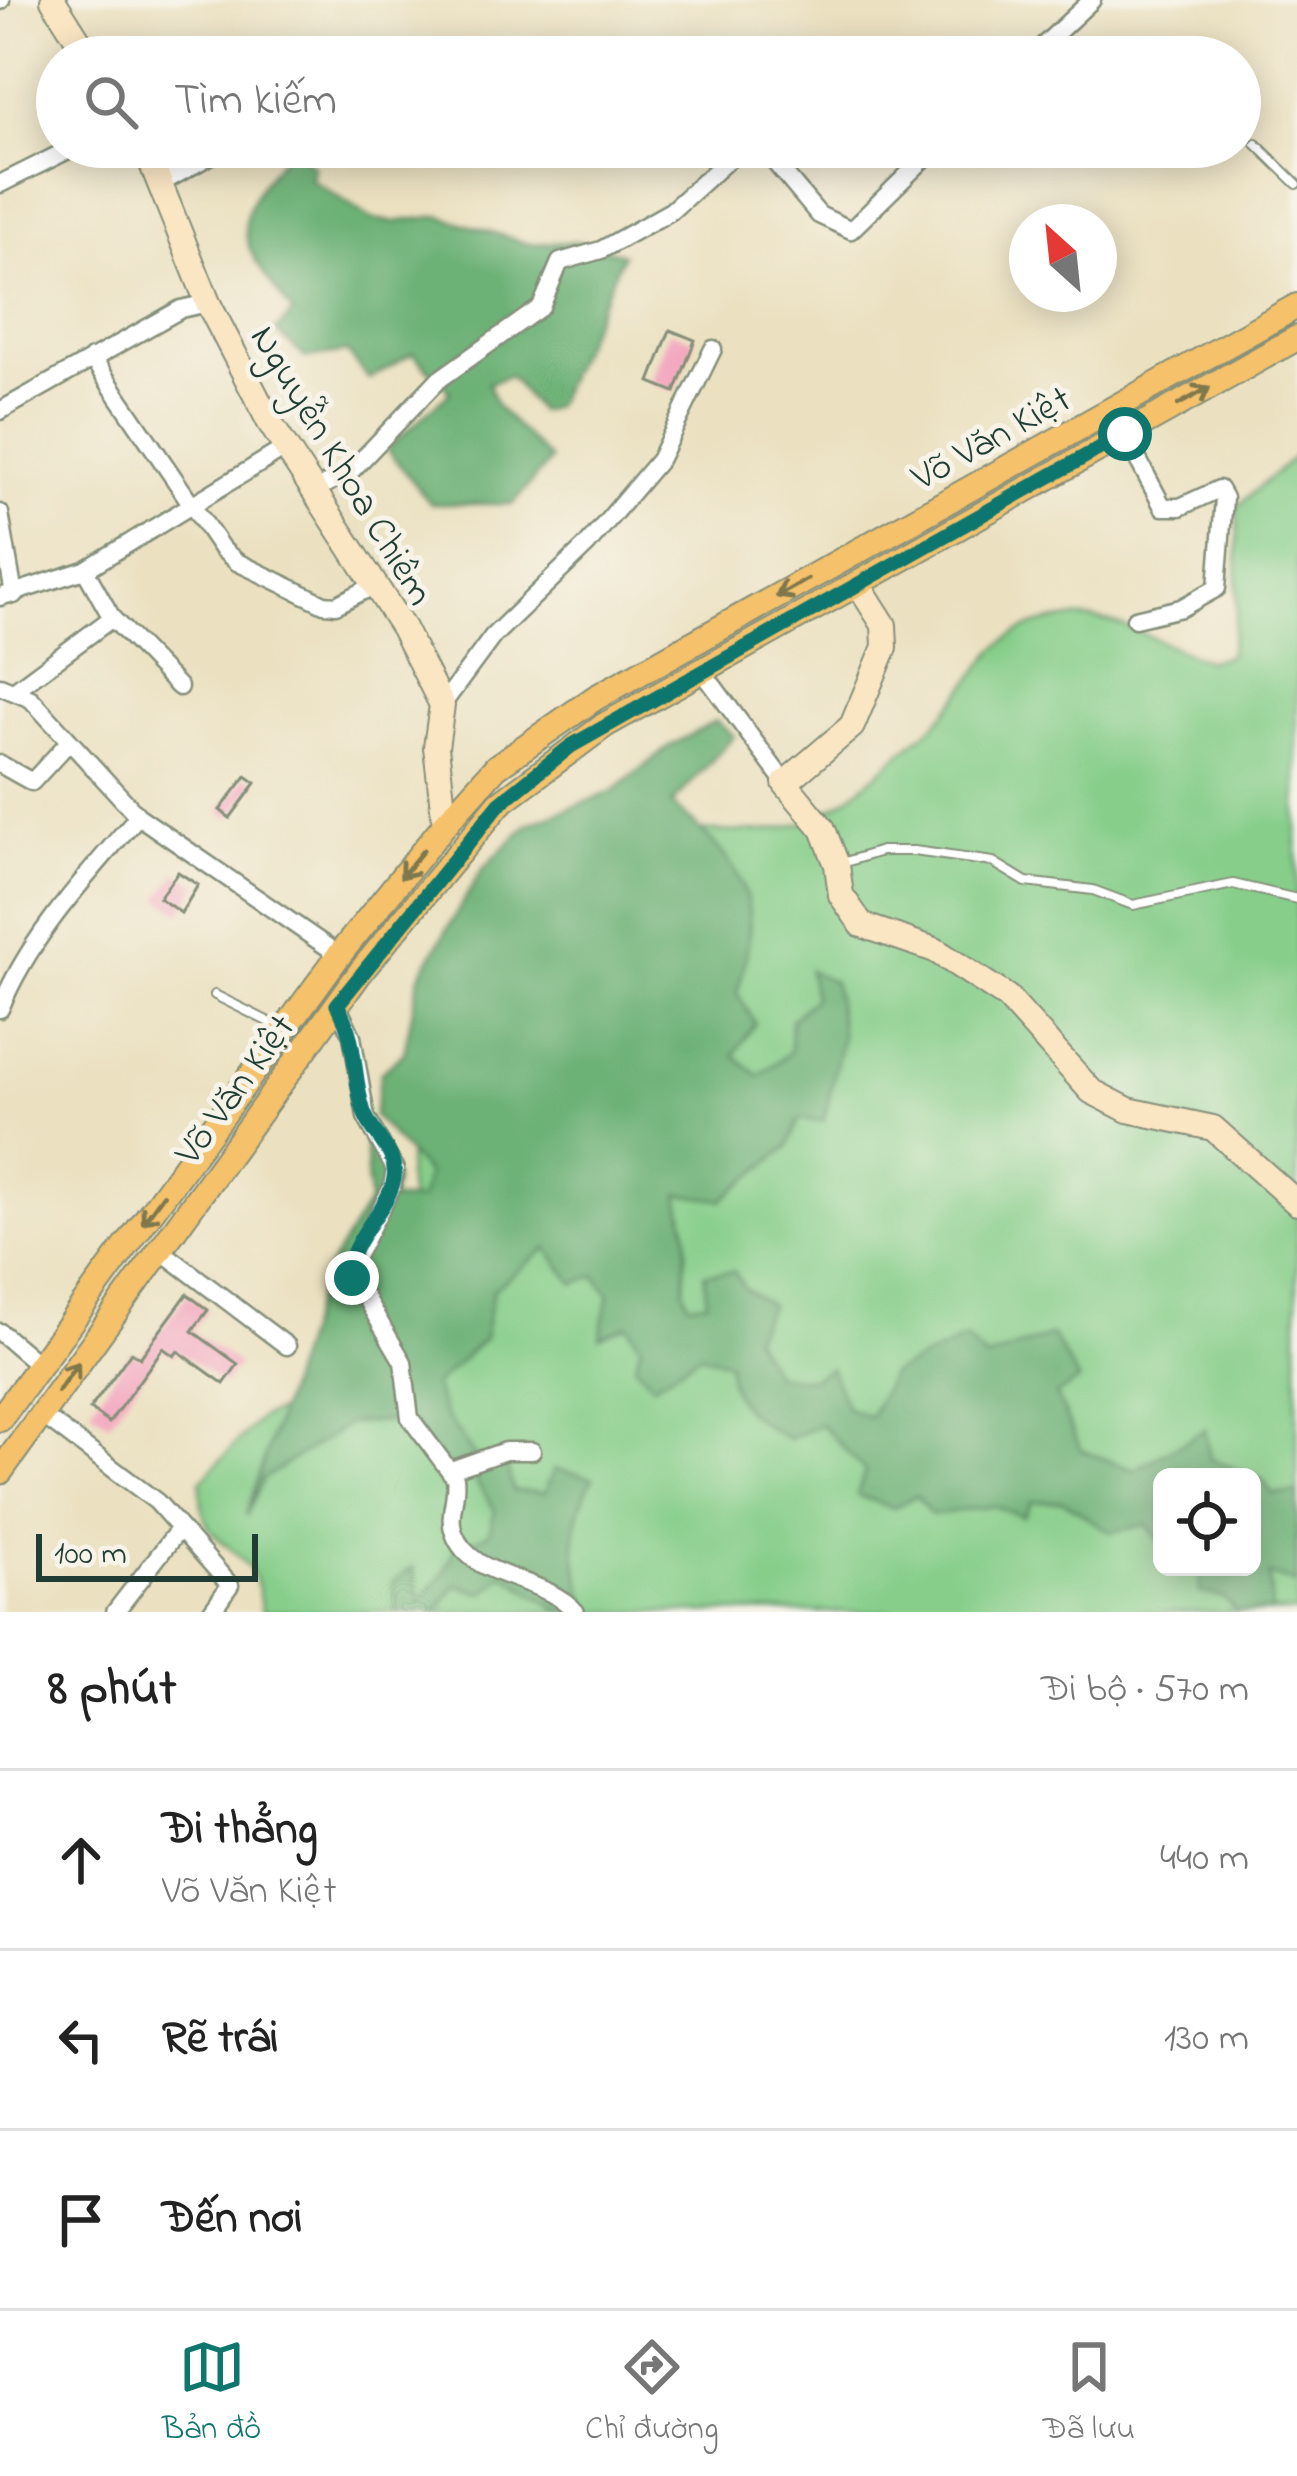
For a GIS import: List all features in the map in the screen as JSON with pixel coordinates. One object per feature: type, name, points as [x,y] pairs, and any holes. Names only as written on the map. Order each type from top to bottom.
[{"type":"main road","name":"Võ Văn Kiệt","points":[[0,1419],[339,955],[496,767],[541,732],[1297,306]]},
{"type":"main road","name":"Võ Văn Kiệt","points":[[0,1472],[337,1005],[500,803],[571,746],[1297,338]]},
{"type":"main road","points":[[844,559],[858,584]]},
{"type":"main road","points":[[445,824],[467,842]]},
{"type":"main road","points":[[84,1304],[109,1321]]},
{"type":"street","points":[[52,0],[75,36]]},
{"type":"street","points":[[1053,36],[1092,0]]},
{"type":"street","points":[[0,184],[36,166]]},
{"type":"street","name":"Nguyễn Khoa Chiêm","points":[[156,168],[208,303],[285,448],[374,585],[442,705]]},
{"type":"street","points":[[163,182],[188,168]]},
{"type":"street","points":[[312,491],[353,469],[437,381],[541,307],[560,262],[601,250],[671,211],[719,168]]},
{"type":"street","points":[[780,168],[819,215],[851,230],[914,168]]},
{"type":"street","points":[[0,411],[181,309],[208,303]]},
{"type":"street","points":[[445,824],[436,747],[442,705],[494,636],[587,545],[659,460],[712,349]]},
{"type":"street","points":[[92,358],[188,504],[237,562],[324,604],[336,605],[374,585]]},
{"type":"street","points":[[1125,434],[1162,507],[1180,507],[1219,489],[1224,498],[1217,588],[1180,608],[1136,619]]},
{"type":"street","points":[[0,513],[7,596],[86,570],[285,448]]},
{"type":"street","points":[[86,570],[112,617],[179,686]]},
{"type":"street","points":[[785,783],[852,726],[885,647],[884,625],[858,584]]},
{"type":"street","points":[[8,688],[112,617]]},
{"type":"street","points":[[703,672],[785,783],[808,806],[837,865],[841,895],[862,925],[935,950],[1007,998],[1090,1091],[1128,1111],[1213,1128],[1297,1203]]},
{"type":"street","points":[[8,688],[31,699],[138,816],[339,955]]},
{"type":"street","points":[[0,764],[32,782],[68,743]]},
{"type":"street","points":[[0,1009],[4,986],[82,877],[138,816]]},
{"type":"street","points":[[337,1005],[352,1036],[366,1118],[395,1169],[392,1187],[349,1270],[403,1362],[410,1418],[457,1484],[451,1520],[468,1557],[545,1586],[576,1612]]},
{"type":"street","points":[[160,1250],[286,1346]]},
{"type":"street","points":[[0,1332],[39,1365]]},
{"type":"street","points":[[41,1414],[157,1502],[230,1585],[211,1612]]},
{"type":"street","points":[[451,1470],[506,1451],[532,1451]]},
{"type":"street","points":[[115,1612],[180,1528]]},
{"type":"lane","points":[[1261,149],[1297,184]]},
{"type":"lane","points":[[837,865],[881,851],[914,851],[993,862],[1026,882],[1103,892],[1133,905],[1222,885],[1297,899]]},
{"type":"lane","points":[[214,995],[284,1030]]},
{"type":"green space","points":[[275,168],[313,168],[311,179],[372,219],[394,222],[440,216],[529,244],[580,242],[623,254],[554,406],[539,412],[510,376],[488,383],[496,406],[550,460],[513,504],[431,504],[387,449],[450,392],[413,353],[369,379],[347,352],[306,358],[276,331],[293,313],[259,266],[246,231],[255,195]]},
{"type":"green space","points":[[1297,454],[1297,1612],[262,1612],[252,1573],[209,1528],[201,1481],[261,1417],[331,1394],[414,1227],[407,1179],[411,1119],[697,830],[785,828],[827,812],[932,727],[1007,639],[1048,622],[1094,619],[1127,627],[1208,661],[1229,655],[1237,611],[1238,506]]},
{"type":"green space","points":[[716,721],[734,736],[672,804],[717,847],[743,886],[749,931],[737,993],[755,1023],[734,1055],[759,1076],[790,1052],[791,1020],[814,998],[809,970],[834,982],[842,1038],[824,1121],[799,1119],[788,1147],[722,1200],[679,1194],[687,1234],[684,1290],[689,1304],[707,1302],[704,1274],[734,1271],[745,1289],[770,1305],[753,1336],[774,1374],[811,1379],[830,1368],[847,1408],[870,1417],[891,1374],[965,1339],[986,1359],[1052,1335],[1079,1381],[1056,1395],[1081,1450],[1134,1470],[1205,1430],[1210,1459],[1233,1468],[1153,1468],[1153,1533],[1146,1525],[1110,1532],[1063,1501],[1032,1502],[1023,1517],[994,1506],[931,1515],[916,1496],[892,1508],[857,1495],[865,1471],[821,1424],[789,1439],[755,1418],[733,1390],[728,1362],[700,1354],[653,1385],[635,1365],[641,1346],[628,1325],[600,1337],[609,1294],[595,1275],[574,1284],[547,1248],[493,1290],[484,1339],[434,1385],[444,1414],[485,1470],[506,1461],[513,1491],[545,1492],[554,1469],[593,1478],[575,1528],[579,1575],[590,1612],[562,1612],[504,1574],[484,1593],[456,1585],[436,1612],[396,1612],[392,1583],[413,1567],[420,1601],[444,1573],[455,1549],[489,1533],[495,1510],[470,1473],[447,1468],[413,1426],[388,1421],[350,1423],[263,1479],[246,1516],[323,1276],[369,1202],[365,1142],[381,1155],[395,1180],[391,1200],[420,1200],[427,1174],[374,1116],[381,1072],[404,1053],[419,977],[482,870],[528,824],[612,792],[670,746]]},
{"type":"green space","points":[[1261,1479],[1272,1494],[1297,1493],[1297,1584],[1269,1575],[1272,1612],[1237,1612],[1224,1598],[1200,1592],[1200,1576],[1261,1576]]},
{"type":"building","points":[[670,330],[695,340],[675,392],[650,382]]},
{"type":"building","points":[[246,776],[256,783],[230,818],[220,810]]},
{"type":"building","points":[[178,872],[198,885],[181,913],[159,898]]},
{"type":"building","points":[[187,1294],[208,1310],[192,1331],[238,1364],[224,1384],[178,1351],[174,1356],[163,1348],[109,1423],[90,1409],[131,1352],[140,1358]]},
{"type":"route","points":[[352,1278],[350,1263],[392,1187],[395,1169],[366,1118],[352,1036],[337,1005],[500,803],[605,725],[1125,434]]}]
